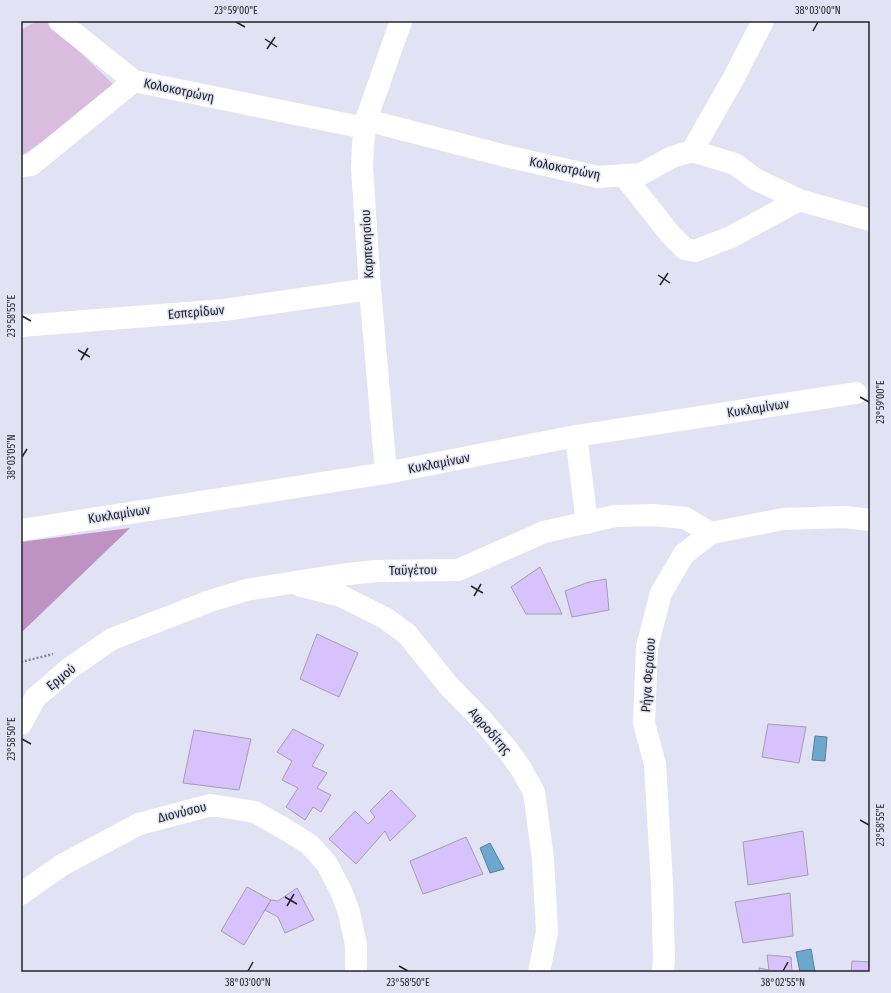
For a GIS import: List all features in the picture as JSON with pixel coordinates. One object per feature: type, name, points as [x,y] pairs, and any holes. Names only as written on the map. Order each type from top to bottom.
[{"type":"street","points":[[59,21],[134,81]]},
{"type":"street","name":"Καρπενησίου","points":[[386,473],[370,289],[362,167],[365,124],[401,21]]},
{"type":"street","points":[[763,21],[732,81],[692,151],[735,164],[755,179],[798,200],[870,220]]},
{"type":"street","name":"Κολοκοτρώνη","points":[[21,166],[31,165],[134,81],[365,124],[598,177],[641,174],[672,157],[692,151]]},
{"type":"street","points":[[624,176],[670,234],[685,249],[695,251],[731,237],[798,200]]},
{"type":"street","name":"Εσπερίδων","points":[[21,326],[224,310],[370,289]]},
{"type":"street","name":"Κυκλαμίνων","points":[[21,530],[386,473],[576,436],[856,393]]},
{"type":"street","points":[[576,436],[587,523]]},
{"type":"street","name":"Ταϋγέτου","points":[[112,639],[210,601],[246,590],[290,582],[376,571],[458,570],[544,532],[615,516],[653,515],[684,518],[711,533]]},
{"type":"street","name":"Ρήγα Φεραίου","points":[[663,972],[662,884],[654,764],[644,723],[647,647],[660,593],[684,554],[711,533],[783,519],[845,516],[870,520]]},
{"type":"street","name":"Αφροδίτης","points":[[290,582],[341,596],[385,618],[407,634],[448,685],[482,720],[507,749],[520,767],[534,792],[543,859],[547,932],[539,972]]},
{"type":"street","name":"Ερμού","points":[[21,724],[35,698],[70,668],[112,639]]},
{"type":"street","name":"Διονύσου","points":[[21,894],[62,865],[139,824],[211,805],[254,812],[284,828],[309,844],[327,864],[341,891],[349,912],[356,945],[356,972]]},
{"type":"shaded area","points":[[37,21],[48,21],[119,90],[21,156],[21,30]]},
{"type":"shaded area","points":[[130,528],[21,633],[21,542]]},
{"type":"water","points":[[815,736],[827,737],[825,761],[812,760]]},
{"type":"water","points":[[490,843],[504,869],[490,873],[480,848]]},
{"type":"water","points":[[811,949],[815,972],[800,972],[796,952]]},
{"type":"building","points":[[540,567],[562,614],[526,614],[511,587]]},
{"type":"building","points":[[606,579],[609,610],[572,617],[565,591],[589,582]]},
{"type":"building","points":[[317,634],[358,653],[339,697],[300,679]]},
{"type":"building","points":[[768,724],[806,727],[799,763],[762,757]]},
{"type":"building","points":[[293,729],[324,745],[312,766],[327,773],[317,788],[331,795],[321,812],[313,807],[305,820],[286,807],[298,788],[282,780],[292,761],[277,752]]},
{"type":"building","points":[[194,730],[251,739],[239,790],[183,783]]},
{"type":"building","points":[[391,790],[416,816],[390,841],[385,831],[356,864],[329,839],[355,811],[368,824],[375,817],[370,811]]},
{"type":"building","points":[[803,831],[808,875],[748,885],[743,842]]},
{"type":"building","points":[[466,837],[483,874],[423,894],[410,861]]},
{"type":"building","points":[[247,887],[271,900],[244,945],[221,931]]},
{"type":"building","points":[[297,888],[314,920],[285,933],[278,917],[265,910],[271,900],[278,901]]},
{"type":"building","points":[[790,893],[793,936],[743,943],[735,902]]},
{"type":"building","points":[[767,955],[791,957],[792,972],[759,972],[759,968],[769,970]]},
{"type":"building","points":[[852,961],[870,962],[870,972],[851,972]]}]
